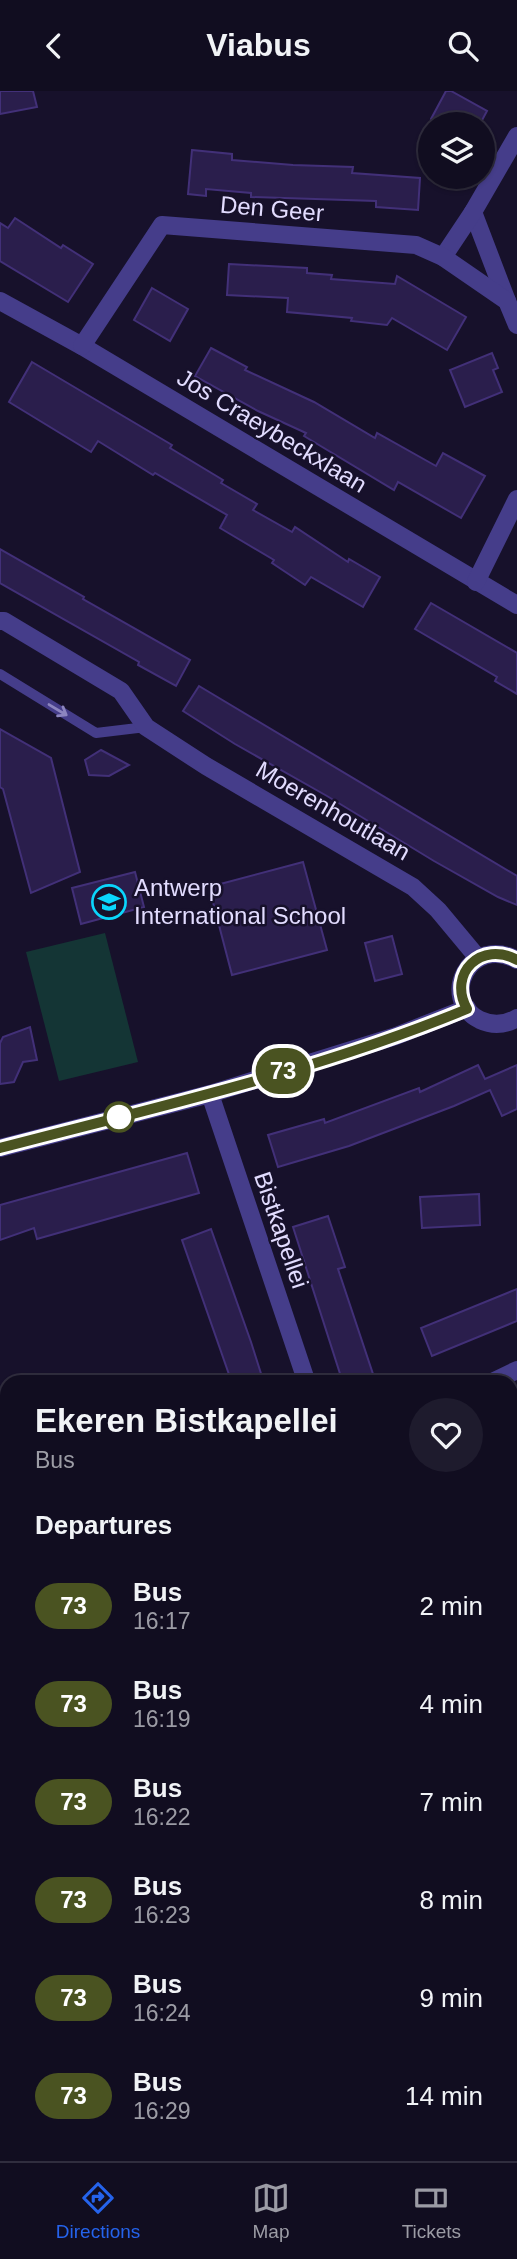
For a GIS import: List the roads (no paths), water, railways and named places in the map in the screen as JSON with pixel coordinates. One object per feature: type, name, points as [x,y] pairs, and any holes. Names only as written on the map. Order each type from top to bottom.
[{"type":"street","points":[[443,257],[473,212],[517,136]]},
{"type":"street","points":[[473,212],[517,325]]},
{"type":"street","name":"Den Geer","points":[[82,346],[162,225],[416,245],[443,257],[507,301]]},
{"type":"street","name":"Jos Craeybeckxlaan","points":[[0,302],[82,346],[517,605]]},
{"type":"street","points":[[476,582],[517,499]]},
{"type":"street","name":"Moerenhoutlaan","points":[[0,621],[121,691],[146,727],[206,766],[413,887],[438,910],[478,958]]},
{"type":"street","points":[[517,960],[508,954],[495,953],[478,958],[462,977],[461,994],[467,1009],[488,1024],[502,1024],[517,1018]]},
{"type":"street","points":[[0,1148],[209,1094],[396,1036],[467,1009]]},
{"type":"street","name":"Bistkapellei","points":[[209,1094],[304,1375]]},
{"type":"lane","points":[[0,674],[96,733],[146,727]]},
{"type":"place","name":"Antwerp International School","points":[[109,902]]}]
